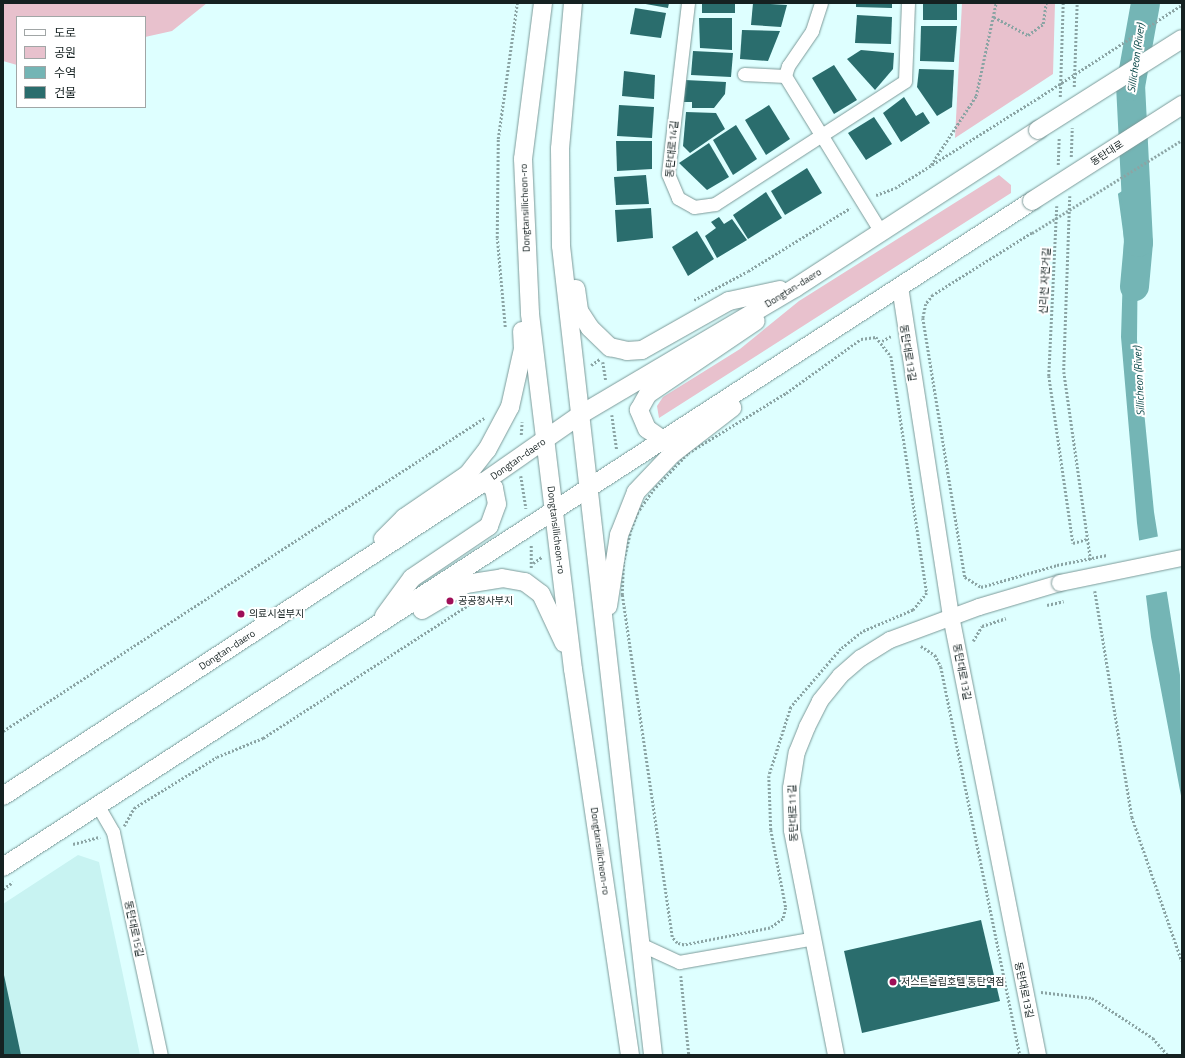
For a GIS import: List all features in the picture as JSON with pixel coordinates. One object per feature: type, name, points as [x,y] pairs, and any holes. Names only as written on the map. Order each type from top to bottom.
[{"type":"main road","name":"Dongtansillicheon-ro","points":[[543,3],[523,159],[525,238],[543,441],[554,511],[574,669],[630,1055]]},
{"type":"main road","points":[[573,3],[560,149],[561,246],[580,415],[590,488],[604,637],[642,945],[653,1055]]},
{"type":"main road","name":"Dongtan-daero","points":[[3,796],[484,482],[580,415],[795,288],[1038,130],[1182,39]]},
{"type":"main road","name":"동탄대로","points":[[900,287],[1182,105]]},
{"type":"main road","points":[[560,149],[570,183],[580,311],[597,337],[610,347],[627,351],[642,350],[729,301],[795,288]]},
{"type":"main road","points":[[355,567],[404,518],[468,474],[487,450],[510,407],[523,349],[520,283],[525,238]]},
{"type":"main road","points":[[3,867],[900,287]]},
{"type":"main road","points":[[663,440],[647,428],[639,410],[648,394],[742,332],[795,288]]},
{"type":"main road","points":[[604,637],[619,535],[636,492],[672,454],[813,343]]},
{"type":"main road","points":[[376,626],[412,578],[489,526],[497,504],[494,488],[484,482]]},
{"type":"main road","points":[[376,626],[419,612],[466,584],[502,578],[525,582],[541,594],[574,669]]},
{"type":"street","name":"동탄대로14길","points":[[688,3],[668,174],[678,198],[694,207],[715,204],[905,81],[908,3]]},
{"type":"street","points":[[821,3],[812,31],[788,66],[785,76],[881,232]]},
{"type":"street","points":[[744,74],[785,76]]},
{"type":"street","name":"동탄대로13길","points":[[900,287],[952,616],[1024,991],[1038,1055]]},
{"type":"street","name":"동탄대로11길","points":[[836,1055],[810,939],[792,830],[791,795],[797,752],[820,701],[861,658],[917,628],[1060,583],[1182,558]]},
{"type":"street","name":"동탄대로15길","points":[[98,806],[113,832],[161,1055]]},
{"type":"street","points":[[642,945],[679,962],[810,939]]},
{"type":"path","points":[[506,334],[497,238],[498,139],[518,3]]},
{"type":"path","points":[[930,166],[976,96],[996,3]]},
{"type":"path","points":[[994,17],[1028,35],[1043,24],[1046,3]]},
{"type":"path","points":[[1060,105],[1063,3]]},
{"type":"path","points":[[1074,89],[1077,3]]},
{"type":"path","points":[[689,303],[748,271],[862,201],[896,188],[1182,5]]},
{"type":"path","points":[[1071,160],[1073,121]]},
{"type":"path","points":[[1058,168],[1059,128]]},
{"type":"path","points":[[1057,565],[980,587],[965,577],[923,318],[926,304],[933,295],[1182,140]]},
{"type":"path","points":[[1070,191],[1064,372],[1092,570]]},
{"type":"path","name":"신리천 자전거길","points":[[1057,199],[1049,376],[1073,542],[1087,539]]},
{"type":"path","points":[[876,338],[891,356],[927,593],[913,610],[862,632],[841,649],[791,707],[769,776],[771,830],[786,908],[783,919],[770,928],[684,945],[677,943],[672,937],[622,595],[623,563],[637,513],[653,490],[688,454],[786,393],[861,339],[876,338]]},
{"type":"path","points":[[3,731],[486,416]]},
{"type":"path","points":[[1094,586],[1132,817],[1182,961]]},
{"type":"path","points":[[127,824],[134,808],[217,757],[263,738],[481,597]]},
{"type":"path","points":[[1043,606],[1064,601]]},
{"type":"path","points":[[973,642],[982,626],[1014,615]]},
{"type":"path","points":[[921,647],[935,655],[941,667],[1020,1055]]},
{"type":"path","points":[[682,982],[689,1055]]},
{"type":"path","points":[[1024,991],[1092,998],[1153,1038],[1168,1055]]},
{"type":"shaded area","points":[[78,855],[99,862],[140,1055],[3,1055],[3,904]]},
{"type":"green space","points":[[3,3],[207,3],[172,31],[146,37],[146,16],[16,16],[16,65],[3,61]]},
{"type":"green space","points":[[962,3],[1055,3],[1053,74],[955,138]]},
{"type":"green space","points":[[999,175],[1011,185],[1011,193],[659,418],[657,406],[663,397],[740,349],[799,301]]},
{"type":"water","points":[[1122,114],[1138,242],[1137,340],[1154,512],[1180,675],[1182,801],[1151,637],[1137,523],[1121,337],[1124,239],[1108,120]]},
{"type":"pier","points":[[1121,112],[1133,184],[1116,195],[1106,120]]},
{"type":"pier","points":[[1160,536],[1169,591],[1144,596],[1137,541]]},
{"type":"building","points":[[640,3],[669,3],[668,8]]},
{"type":"building","points":[[702,3],[735,3],[735,13],[702,13]]},
{"type":"building","points":[[753,3],[787,5],[781,27],[751,25]]},
{"type":"building","points":[[856,3],[892,3],[892,8],[856,7]]},
{"type":"building","points":[[923,3],[957,3],[957,20],[923,20]]},
{"type":"building","points":[[635,8],[666,13],[661,38],[630,34]]},
{"type":"building","points":[[857,15],[892,17],[891,44],[855,43]]},
{"type":"building","points":[[699,18],[732,18],[732,50],[700,48]]},
{"type":"building","points":[[921,26],[957,26],[954,62],[920,61]]},
{"type":"building","points":[[742,30],[780,31],[768,61],[740,59]]},
{"type":"building","points":[[861,50],[894,53],[893,69],[875,90],[847,59]]},
{"type":"building","points":[[693,51],[733,53],[731,77],[691,75]]},
{"type":"building","points":[[834,65],[857,100],[834,114],[812,78]]},
{"type":"building","points":[[919,69],[954,70],[952,107],[937,116],[917,87]]},
{"type":"building","points":[[624,71],[655,75],[654,99],[622,96]]},
{"type":"building","points":[[685,80],[726,82],[725,94],[714,108],[692,108],[692,102],[684,102]]},
{"type":"building","points":[[904,97],[916,116],[923,112],[930,123],[901,142],[883,113]]},
{"type":"building","points":[[619,105],[654,107],[652,138],[617,136]]},
{"type":"building","points":[[769,105],[790,139],[766,155],[745,120]]},
{"type":"building","points":[[686,112],[716,113],[725,129],[690,153],[683,146]]},
{"type":"building","points":[[874,117],[892,144],[866,160],[848,133]]},
{"type":"building","points":[[736,125],[757,159],[733,175],[713,140]]},
{"type":"building","points":[[616,141],[652,141],[652,169],[617,171]]},
{"type":"building","points":[[709,143],[729,177],[707,190],[679,163]]},
{"type":"building","points":[[807,168],[822,193],[785,215],[771,191]]},
{"type":"building","points":[[646,175],[649,204],[616,205],[614,177]]},
{"type":"building","points":[[766,192],[782,218],[748,239],[733,215]]},
{"type":"building","points":[[651,208],[653,238],[617,242],[615,210]]},
{"type":"building","points":[[719,217],[724,224],[732,219],[747,240],[717,258],[705,236],[716,228],[711,222]]},
{"type":"building","points":[[697,231],[714,259],[688,276],[672,247]]},
{"type":"building","points":[[981,920],[1000,1001],[862,1033],[844,951]]},
{"type":"building","points":[[4,975],[21,1055],[3,1055]]},
{"type":"waterway","name":"Sillicheon (River)","points":[[1134,286],[1138,242],[1130,86],[1145,3]]},
{"type":"place","name":"공공청사부지","points":[[450,601]]},
{"type":"place","name":"의료시설부지","points":[[241,614]]},
{"type":"place","name":"저스트슬립호텔 동탄역점","points":[[893,982]]}]
